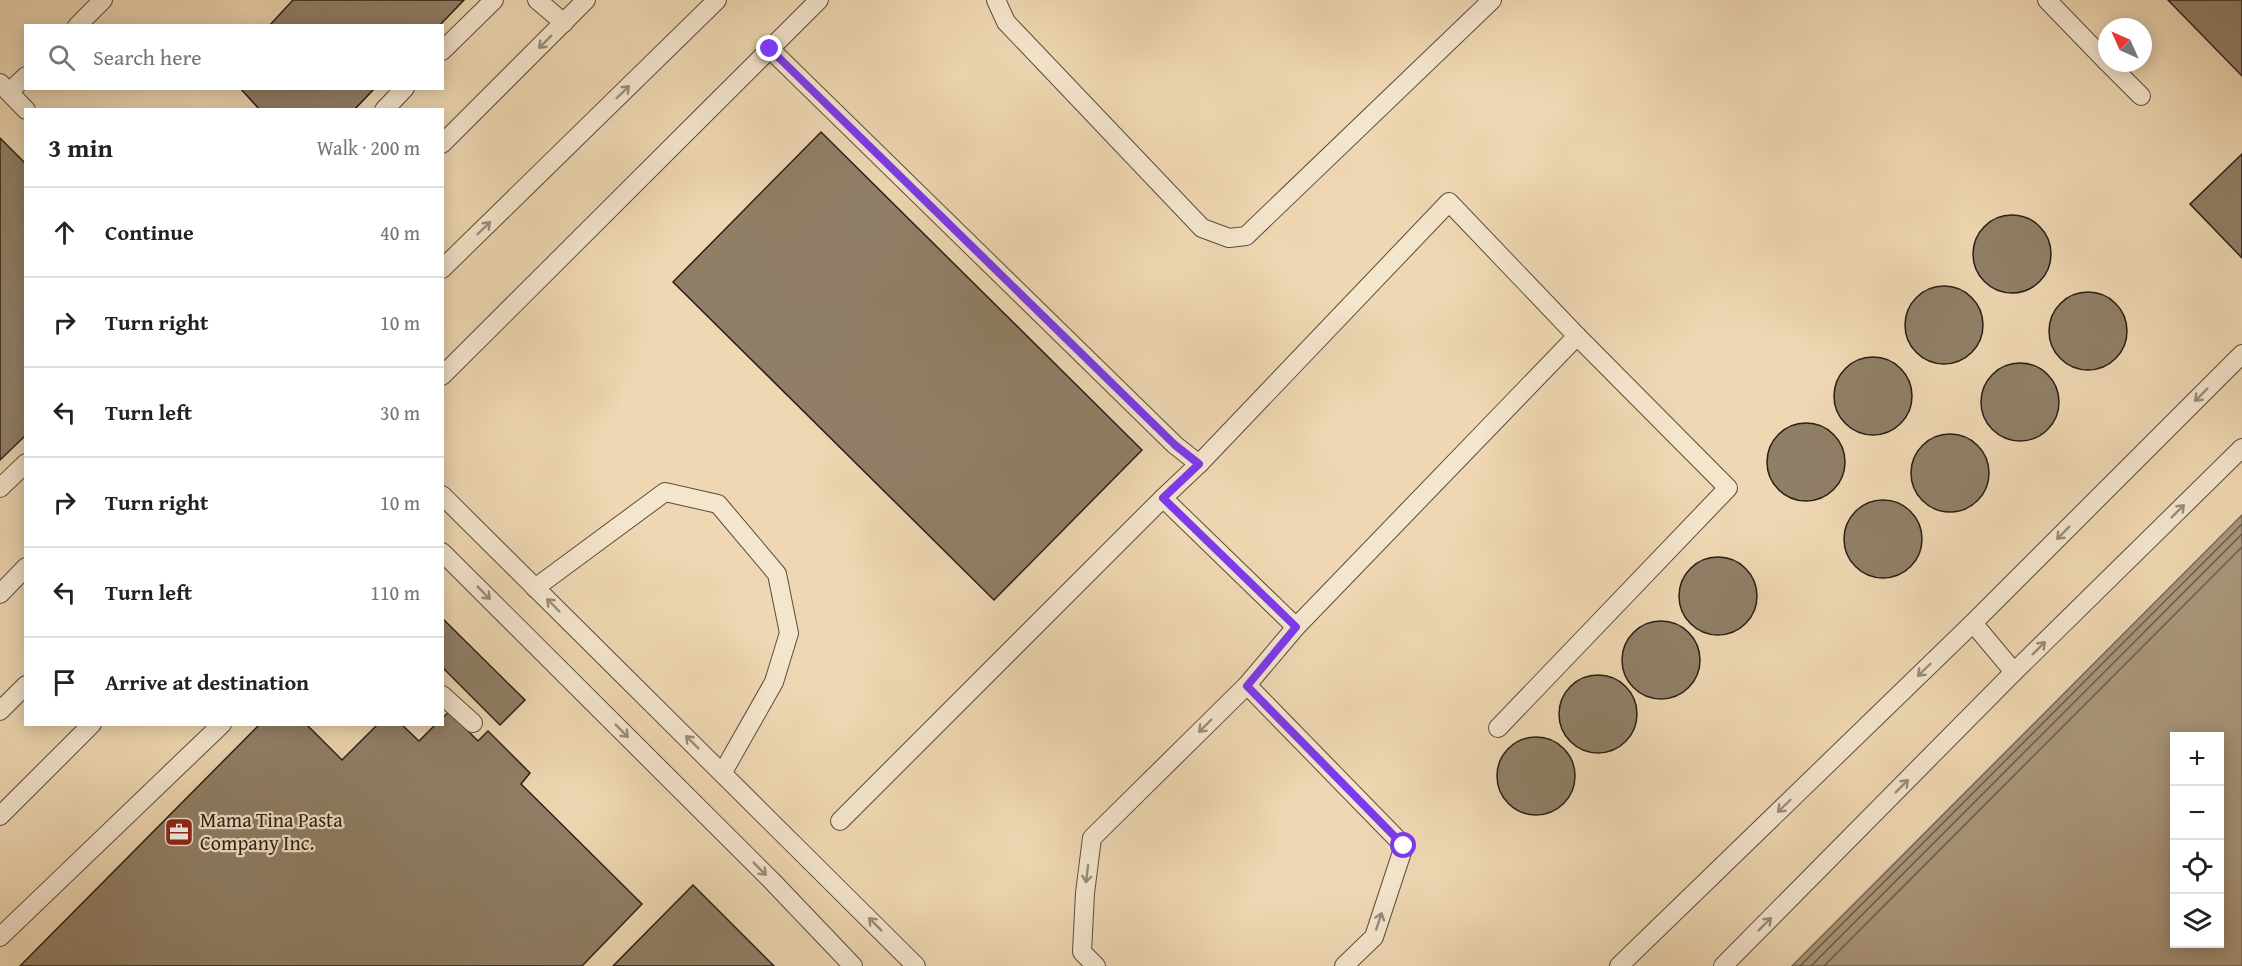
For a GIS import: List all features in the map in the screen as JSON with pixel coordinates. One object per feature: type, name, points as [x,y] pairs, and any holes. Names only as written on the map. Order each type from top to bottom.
[{"type":"lane","points":[[79,24],[103,0]]},
{"type":"lane","points":[[444,49],[494,0]]},
{"type":"lane","points":[[537,0],[564,23]]},
{"type":"lane","points":[[444,142],[586,0]]},
{"type":"lane","points":[[444,267],[717,0]]},
{"type":"lane","points":[[444,374],[819,0]]},
{"type":"lane","points":[[996,0],[1006,22],[1202,228],[1229,238],[1246,236],[1492,0]]},
{"type":"lane","points":[[2047,0],[2098,52]]},
{"type":"lane","points":[[770,49],[1175,445],[1199,464]]},
{"type":"lane","points":[[2118,72],[2141,96]]},
{"type":"lane","points":[[24,77],[5,88],[24,108]]},
{"type":"lane","points":[[386,108],[403,90]]},
{"type":"lane","points":[[840,821],[1199,464],[1449,202],[1577,336],[1728,488],[1498,728]]},
{"type":"lane","points":[[1096,966],[1082,952],[1085,893],[1092,838],[1247,686],[1296,627],[1577,336]]},
{"type":"lane","points":[[1619,966],[1973,623],[2242,354]]},
{"type":"lane","points":[[1723,966],[2014,672],[2242,448]]},
{"type":"lane","points":[[0,488],[24,465]]},
{"type":"lane","points":[[535,588],[665,492],[718,504],[777,574],[789,633],[774,682],[723,772]]},
{"type":"lane","points":[[1163,498],[1296,627]]},
{"type":"lane","points":[[445,502],[723,772],[916,966]]},
{"type":"lane","points":[[444,554],[771,880],[853,966]]},
{"type":"lane","points":[[0,594],[24,569]]},
{"type":"lane","points":[[1973,623],[2014,672]]},
{"type":"lane","points":[[1247,686],[1404,846],[1374,937],[1344,966]]},
{"type":"lane","points":[[0,711],[24,687]]},
{"type":"lane","points":[[444,696],[473,723]]},
{"type":"lane","points":[[0,816],[90,726]]},
{"type":"lane","points":[[0,937],[220,726]]},
{"type":"water","points":[[2242,515],[2242,966],[1792,966]]},
{"type":"building","points":[[293,0],[464,0],[441,24],[271,24]]},
{"type":"building","points":[[2168,0],[2242,0],[2242,76]]},
{"type":"building","points":[[242,90],[373,90],[356,108],[258,108]]},
{"type":"building","points":[[821,132],[1142,450],[994,600],[673,282]]},
{"type":"building","points":[[0,138],[24,162],[24,437],[0,460]]},
{"type":"building","points":[[2242,154],[2242,258],[2190,204]]},
{"type":"building","points":[[2012,215],[2027,218],[2040,226],[2048,239],[2051,254],[2048,269],[2040,282],[2027,290],[2012,293],[1997,290],[1984,282],[1976,269],[1973,254],[1976,239],[1984,226],[1997,218]]},
{"type":"building","points":[[1944,286],[1959,289],[1972,297],[1980,310],[1983,325],[1980,340],[1972,353],[1959,361],[1944,364],[1929,361],[1916,353],[1908,340],[1905,325],[1908,310],[1916,297],[1929,289]]},
{"type":"building","points":[[2088,292],[2103,295],[2116,303],[2124,316],[2127,331],[2124,346],[2116,359],[2103,367],[2088,370],[2073,367],[2060,359],[2052,346],[2049,331],[2052,316],[2060,303],[2073,295]]},
{"type":"building","points":[[1873,357],[1888,360],[1901,368],[1909,381],[1912,396],[1909,411],[1901,424],[1888,432],[1873,435],[1858,432],[1845,424],[1837,411],[1834,396],[1837,381],[1845,368],[1858,360]]},
{"type":"building","points":[[2020,363],[2035,366],[2048,374],[2056,387],[2059,402],[2056,417],[2048,430],[2035,438],[2020,441],[2005,438],[1992,430],[1984,417],[1981,402],[1984,387],[1992,374],[2005,366]]},
{"type":"building","points":[[1806,423],[1821,426],[1834,434],[1842,447],[1845,462],[1842,477],[1834,490],[1821,498],[1806,501],[1791,498],[1778,490],[1770,477],[1767,462],[1770,447],[1778,434],[1791,426]]},
{"type":"building","points":[[1950,434],[1965,437],[1978,445],[1986,458],[1989,473],[1986,488],[1978,501],[1965,509],[1950,512],[1935,509],[1922,501],[1914,488],[1911,473],[1914,458],[1922,445],[1935,437]]},
{"type":"building","points":[[1883,500],[1898,503],[1911,511],[1919,524],[1922,539],[1919,554],[1911,567],[1898,575],[1883,578],[1868,575],[1855,567],[1847,554],[1844,539],[1847,524],[1855,511],[1868,503]]},
{"type":"building","points":[[1718,557],[1733,560],[1746,568],[1754,581],[1757,596],[1754,611],[1746,624],[1733,632],[1718,635],[1703,632],[1690,624],[1682,611],[1679,596],[1682,581],[1690,568],[1703,560]]},
{"type":"building","points":[[444,620],[525,700],[500,725],[444,669]]},
{"type":"building","points":[[1661,621],[1676,624],[1689,632],[1697,645],[1700,660],[1697,675],[1689,688],[1676,696],[1661,699],[1646,696],[1633,688],[1625,675],[1622,660],[1625,645],[1633,632],[1646,624]]},
{"type":"building","points":[[1598,675],[1613,678],[1626,686],[1634,699],[1637,714],[1634,729],[1626,742],[1613,750],[1598,753],[1583,750],[1570,742],[1562,729],[1559,714],[1562,699],[1570,686],[1583,678]]},
{"type":"building","points":[[449,712],[478,741],[488,731],[530,773],[521,784],[642,904],[582,966],[20,966],[258,726],[308,726],[342,760],[376,726],[403,726],[419,741],[434,726],[444,726],[444,716]]},
{"type":"building","points":[[1536,737],[1551,740],[1564,748],[1572,761],[1575,776],[1572,791],[1564,804],[1551,812],[1536,815],[1521,812],[1508,804],[1500,791],[1497,776],[1500,761],[1508,748],[1521,740]]},
{"type":"building","points":[[693,885],[774,966],[613,966]]},
{"type":"place","name":"Mama Tina Pasta Company Inc.","points":[[179,832]]},
{"type":"route","points":[[770,49],[1175,445],[1199,464],[1163,498],[1296,627],[1247,686],[1404,846]]}]
